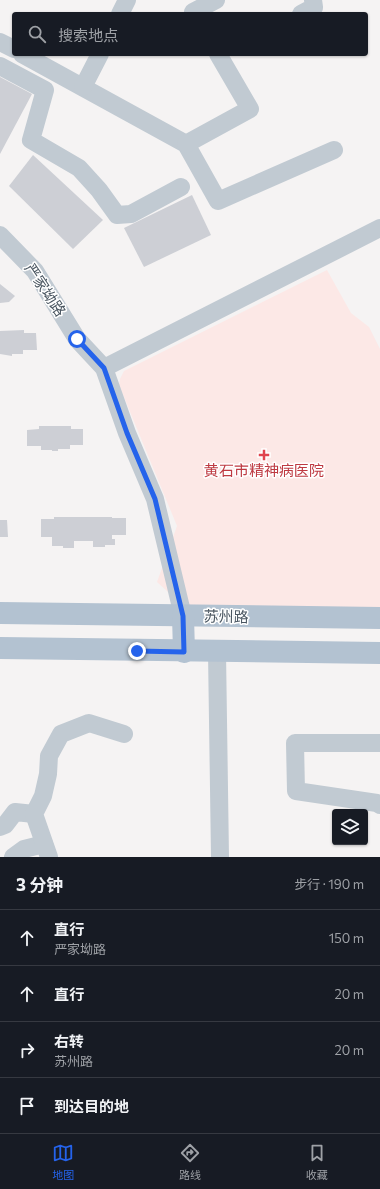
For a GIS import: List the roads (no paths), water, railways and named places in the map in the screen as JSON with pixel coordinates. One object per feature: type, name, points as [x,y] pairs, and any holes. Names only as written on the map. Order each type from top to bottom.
[{"type":"main road","name":"苏州路","points":[[0,613],[380,618]]},
{"type":"main road","points":[[183,616],[184,652]]},
{"type":"main road","points":[[216,617],[217,652]]},
{"type":"main road","points":[[0,648],[184,652],[380,653]]},
{"type":"street","points":[[121,12],[127,0]]},
{"type":"street","points":[[191,9],[216,0]]},
{"type":"street","points":[[305,12],[314,7],[313,0]]},
{"type":"street","points":[[0,42],[12,48]]},
{"type":"street","points":[[26,56],[186,144],[218,201],[334,150]]},
{"type":"street","points":[[83,87],[99,56]]},
{"type":"street","points":[[186,144],[250,109],[220,56]]},
{"type":"street","points":[[0,66],[45,90],[31,140],[79,168],[99,190],[117,214],[131,214],[181,187]]},
{"type":"street","points":[[104,368],[380,228]]},
{"type":"street","name":"严家坳路","points":[[0,235],[35,271],[77,339],[104,368],[127,433],[155,499],[183,616]]},
{"type":"street","points":[[217,652],[220,857]]},
{"type":"street","points":[[14,857],[24,850],[47,850],[34,814],[43,796],[48,774],[49,756],[61,734],[89,723],[124,734]]},
{"type":"street","points":[[380,743],[295,743],[296,791],[377,803],[380,805]]},
{"type":"street","points":[[0,827],[4,825],[15,812],[34,814]]},
{"type":"place","name":"黄石市精神病医院","points":[[264,455]]}]
